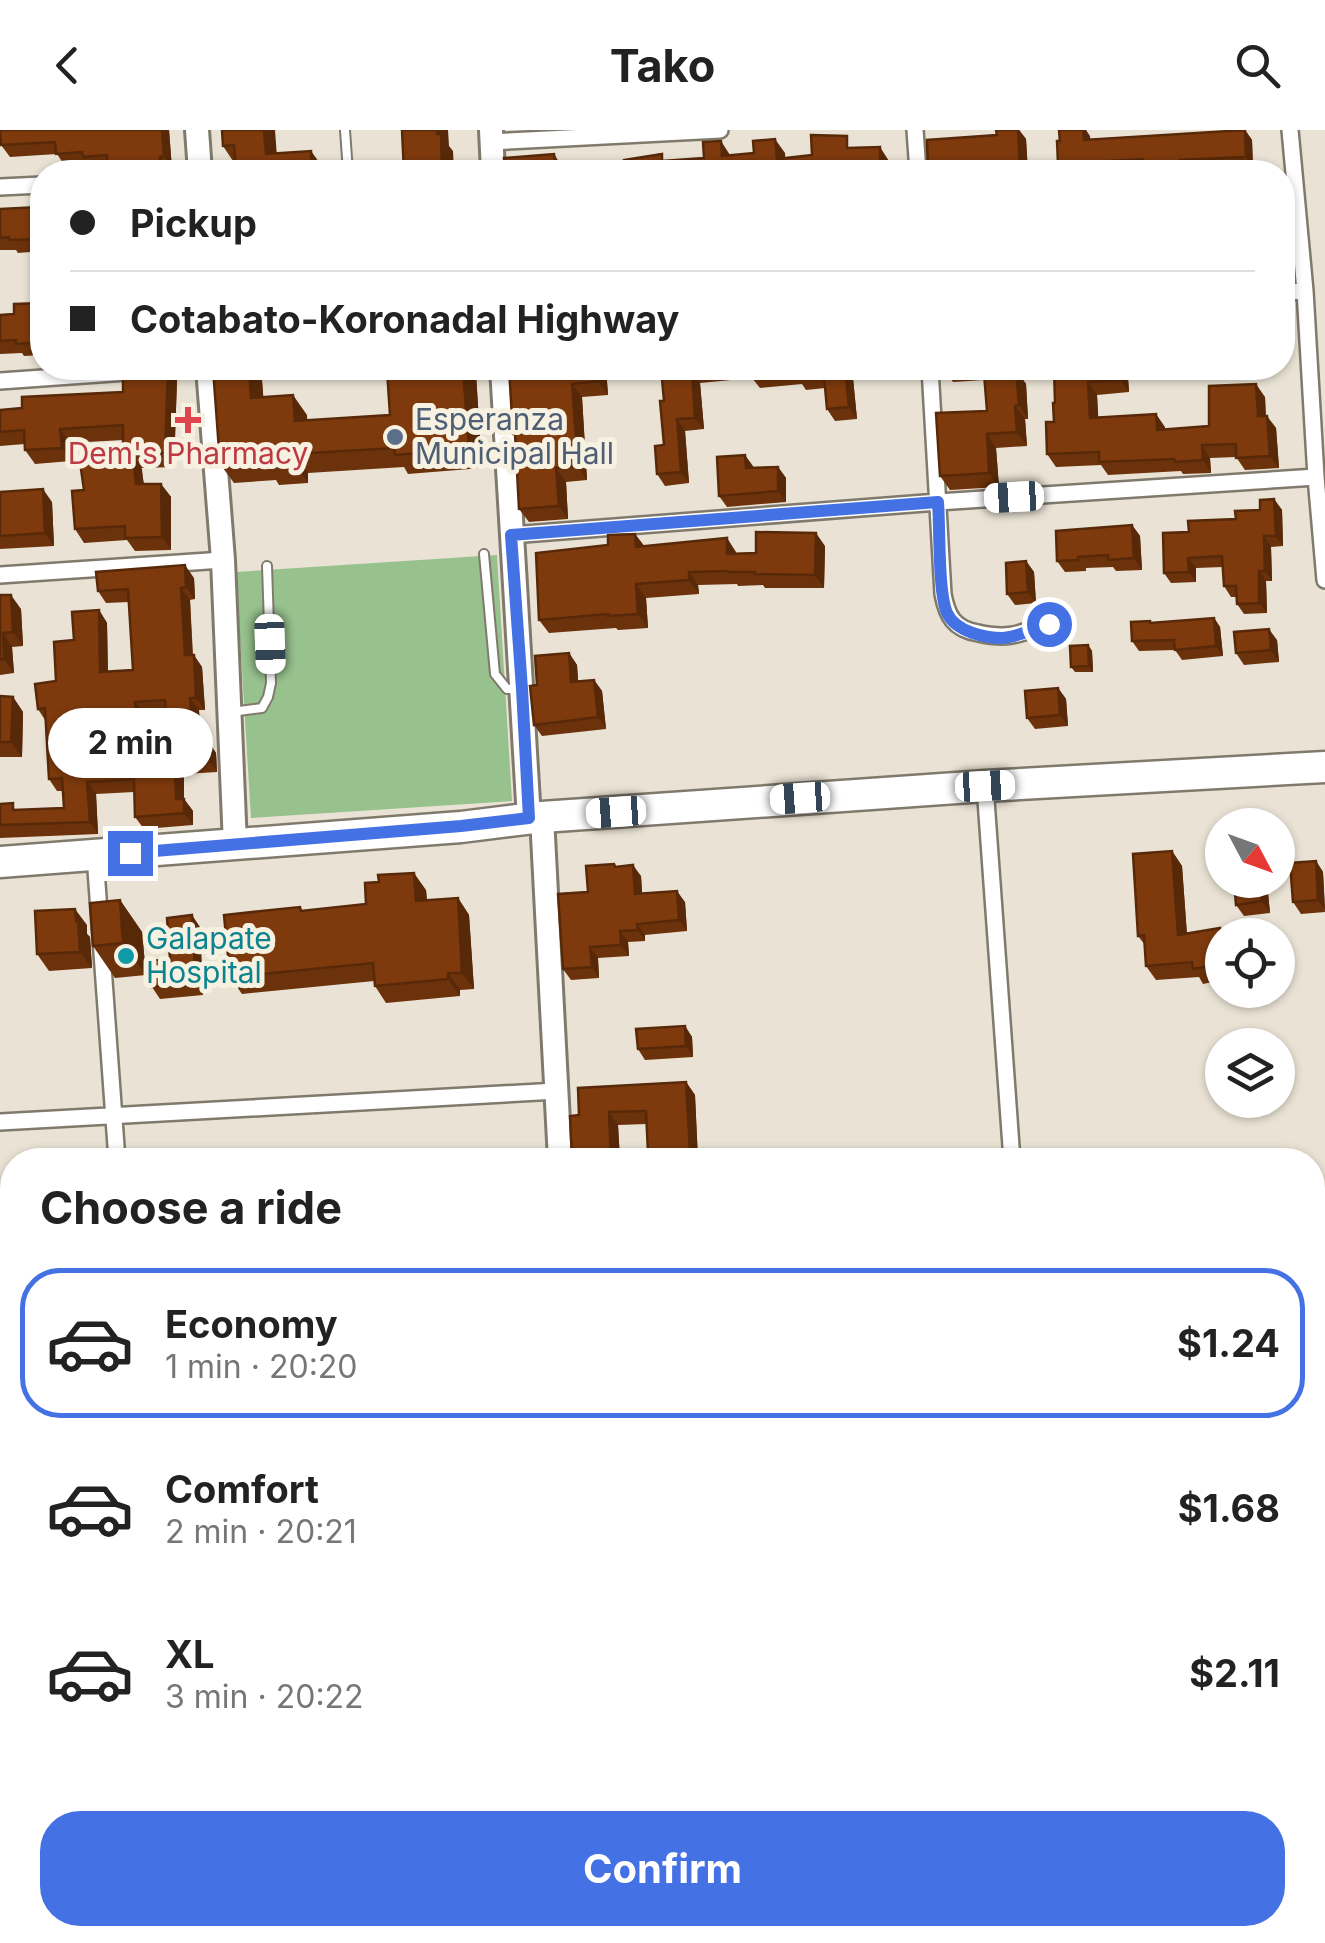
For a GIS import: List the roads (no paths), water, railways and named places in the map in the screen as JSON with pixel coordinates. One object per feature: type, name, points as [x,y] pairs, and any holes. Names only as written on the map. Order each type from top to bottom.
[{"type":"highway","points":[[0,862],[535,818],[1325,767]]},
{"type":"street","points":[[197,130],[199,160]]},
{"type":"street","points":[[491,136],[720,130]]},
{"type":"street","points":[[915,130],[917,160]]},
{"type":"street","points":[[1290,130],[1293,160]]},
{"type":"street","points":[[1295,183],[1325,580]]},
{"type":"street","points":[[0,188],[30,186]]},
{"type":"street","points":[[1295,291],[1305,290]]},
{"type":"street","points":[[0,382],[30,380]]},
{"type":"street","points":[[209,380],[223,560],[235,844]]},
{"type":"street","points":[[503,380],[522,689],[559,1148]]},
{"type":"street","points":[[931,380],[947,613],[954,624],[966,631],[1005,638],[1049,624]]},
{"type":"street","points":[[511,535],[1316,477]]},
{"type":"street","points":[[0,575],[223,560]]},
{"type":"street","points":[[985,786],[1011,1148]]},
{"type":"street","points":[[95,856],[116,1148]]},
{"type":"street","points":[[0,1122],[556,1091]]},
{"type":"lane","points":[[345,130],[347,160]]},
{"type":"lane","points":[[484,554],[494,674],[508,689],[522,689]]},
{"type":"lane","points":[[230,712],[262,708],[268,697],[271,683],[267,566]]},
{"type":"place","name":"Dem's Pharmacy","points":[[188,420]]},
{"type":"place","name":"Esperanza Municipal Hall","points":[[395,437]]},
{"type":"place","name":"Galapate Hospital","points":[[126,956]]}]
